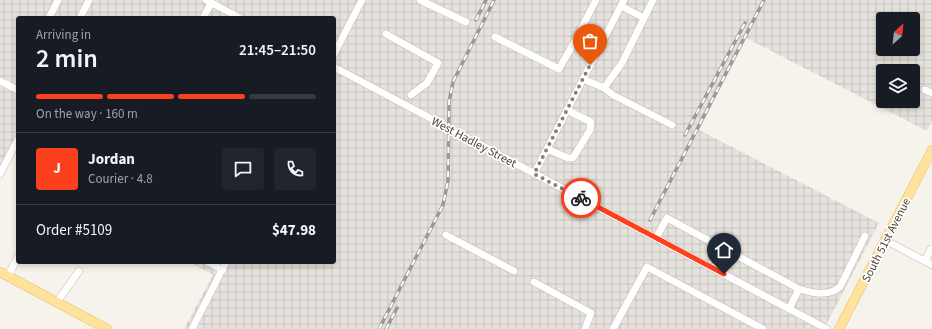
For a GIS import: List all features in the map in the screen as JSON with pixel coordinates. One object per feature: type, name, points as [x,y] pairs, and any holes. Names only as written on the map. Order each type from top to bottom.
[{"type":"main road","name":"South 51st Avenue","points":[[839,329],[932,150]]},
{"type":"main road","points":[[4,274],[107,329]]},
{"type":"street","points":[[50,16],[58,0]]},
{"type":"street","points":[[81,16],[89,0]]},
{"type":"street","points":[[336,50],[362,0]]},
{"type":"street","points":[[420,0],[466,22]]},
{"type":"street","points":[[495,37],[559,69],[596,0]]},
{"type":"street","points":[[604,88],[622,62],[653,0]]},
{"type":"street","points":[[204,16],[208,1],[236,16]]},
{"type":"street","points":[[534,174],[622,3],[644,18]]},
{"type":"street","points":[[386,34],[438,63],[427,82],[411,95]]},
{"type":"street","points":[[576,39],[598,51]]},
{"type":"street","name":"West Hadley Street","points":[[336,69],[827,329]]},
{"type":"street","points":[[583,79],[604,88],[613,95],[672,125]]},
{"type":"street","points":[[0,80],[16,89]]},
{"type":"street","points":[[547,149],[568,158],[573,158],[590,130],[591,122],[567,110]]},
{"type":"street","points":[[0,174],[16,143]]},
{"type":"street","points":[[656,238],[667,218],[799,288],[817,294],[826,293],[840,287],[865,236]]},
{"type":"street","points":[[446,235],[514,271]]},
{"type":"street","points":[[885,240],[932,265]]},
{"type":"street","points":[[714,269],[725,249]]},
{"type":"street","points":[[925,261],[931,249]]},
{"type":"street","points":[[4,274],[16,259]]},
{"type":"street","points":[[212,264],[222,270]]},
{"type":"street","points":[[192,329],[225,264]]},
{"type":"street","points":[[613,329],[647,266],[763,329]]},
{"type":"street","points":[[56,302],[79,271]]},
{"type":"street","points":[[534,282],[592,313],[585,329]]},
{"type":"street","points":[[789,309],[799,288]]},
{"type":"shaded area","points":[[0,0],[932,0],[932,121],[927,131],[882,108],[920,108],[920,64],[876,64],[876,105],[746,38],[699,130],[879,223],[824,329],[184,329],[213,275],[194,264],[336,264],[336,16],[16,16],[16,140],[0,170]]},
{"type":"railway","points":[[476,20],[486,0]]},
{"type":"railway","points":[[379,329],[443,205],[448,181],[449,102],[453,82],[494,0]]},
{"type":"railway","points":[[650,220],[764,0]]},
{"type":"railway","points":[[685,135],[745,23]]},
{"type":"railway","points":[[386,329],[397,308]]},
{"type":"way so far","points":[[581,198],[534,174],[590,65]]},
{"type":"route","points":[[581,198],[724,274]]}]
